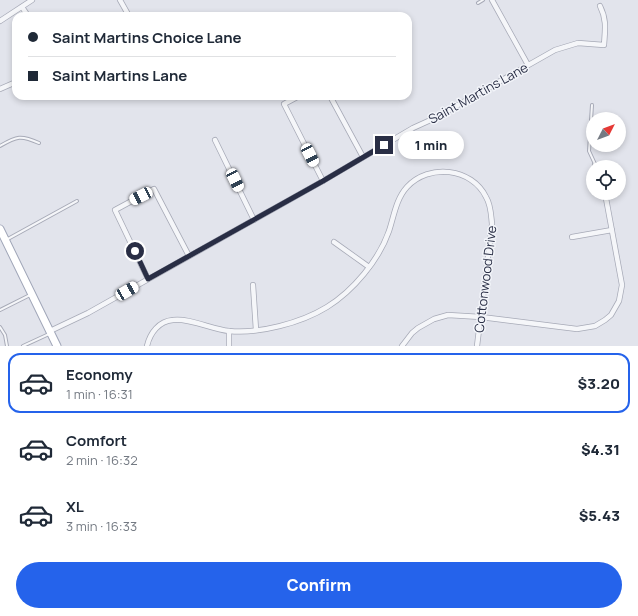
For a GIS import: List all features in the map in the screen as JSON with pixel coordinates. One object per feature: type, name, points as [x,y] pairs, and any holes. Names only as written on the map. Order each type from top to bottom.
[{"type":"main road","points":[[0,229],[3,239],[57,346]]},
{"type":"street","points":[[13,12],[32,0]]},
{"type":"street","points":[[120,0],[128,12]]},
{"type":"street","points":[[492,0],[528,65]]},
{"type":"street","points":[[22,6],[26,12]]},
{"type":"street","name":"Saint Martins Lane","points":[[50,332],[88,313],[323,181],[413,128],[435,118],[555,50],[571,44],[584,43],[604,45],[605,22],[604,14],[600,6]]},
{"type":"street","points":[[0,21],[12,13]]},
{"type":"street","points":[[0,89],[12,84]]},
{"type":"street","points":[[292,100],[284,104],[323,181]]},
{"type":"street","points":[[332,100],[363,157]]},
{"type":"street","points":[[215,140],[254,220]]},
{"type":"street","name":"Cottonwood Drive","points":[[147,346],[150,336],[156,328],[165,322],[173,320],[180,320],[229,331],[256,330],[269,329],[282,325],[321,310],[351,289],[379,252],[388,233],[398,199],[407,187],[420,177],[432,172],[440,171],[454,172],[474,182],[487,198],[490,206],[492,224],[477,346]]},
{"type":"street","points":[[148,279],[114,210],[154,189],[188,256]]},
{"type":"street","points":[[402,346],[412,333],[434,319],[454,315],[577,329],[589,328],[600,324],[613,311],[619,301],[622,290],[606,200]]},
{"type":"street","points":[[572,238],[612,230]]},
{"type":"street","points":[[334,242],[368,267]]},
{"type":"street","points":[[253,285],[256,330]]},
{"type":"street","points":[[229,331],[229,346]]},
{"type":"lane","points":[[478,3],[483,0]]},
{"type":"lane","points":[[592,105],[589,151],[593,160]]},
{"type":"lane","points":[[0,146],[23,137],[39,143]]},
{"type":"lane","points":[[3,239],[77,201]]},
{"type":"lane","points":[[0,310],[31,294]]},
{"type":"lane","points":[[0,327],[5,335],[7,346]]},
{"type":"lane","points":[[23,346],[50,332]]},
{"type":"route","points":[[135,251],[148,279],[384,145]]}]
